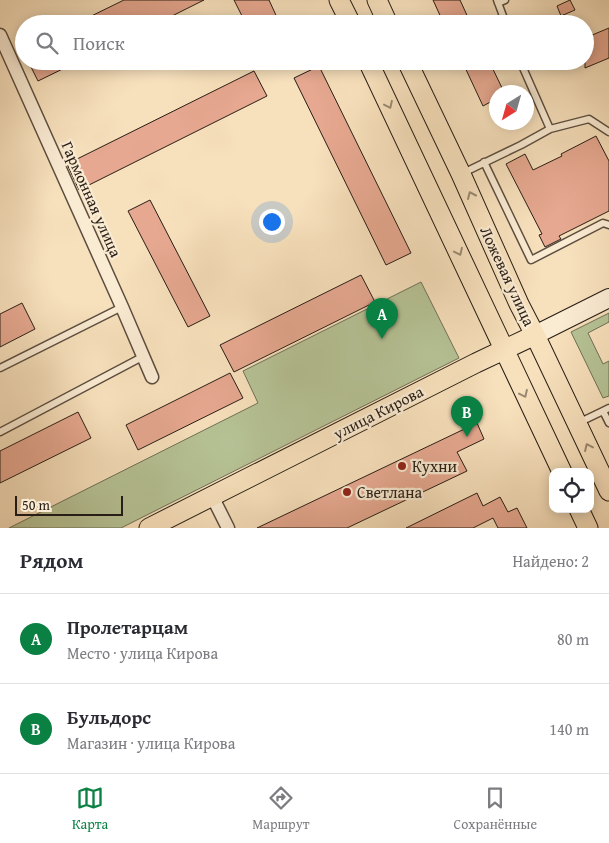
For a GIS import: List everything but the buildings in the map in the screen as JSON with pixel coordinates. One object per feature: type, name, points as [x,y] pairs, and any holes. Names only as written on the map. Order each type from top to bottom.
[{"type":"main road","points":[[340,0],[344,15]]},
{"type":"main road","points":[[377,0],[384,15]]},
{"type":"main road","points":[[372,70],[560,468]]},
{"type":"main road","name":"Ложевая улица","points":[[410,70],[461,174],[519,304],[609,491]]},
{"type":"main road","name":"улица Кирова","points":[[149,528],[609,298]]},
{"type":"main road","points":[[581,513],[588,528]]},
{"type":"street","name":"Гармонная улица","points":[[0,35],[15,68]]},
{"type":"street","name":"Гармонная улица","points":[[16,70],[152,377]]},
{"type":"street","points":[[212,496],[228,528]]},
{"type":"lane","points":[[503,15],[498,2],[505,0]]},
{"type":"lane","points":[[524,70],[550,129]]},
{"type":"lane","points":[[461,174],[550,129],[589,120],[609,132]]},
{"type":"lane","points":[[484,162],[531,260],[603,223],[609,225]]},
{"type":"lane","points":[[0,368],[122,307]]},
{"type":"lane","points":[[0,432],[144,356]]},
{"type":"lane","points":[[577,423],[606,410],[609,423]]},
{"type":"green space","points":[[421,282],[459,358],[121,528],[9,528],[258,403],[243,371]]},
{"type":"green space","points":[[609,313],[609,322],[588,333],[603,364],[609,361],[609,396],[603,398],[571,332]]},
{"type":"place","name":"Пролетарцам","points":[[382,339]]},
{"type":"place","name":"Бульдорс","points":[[467,437]]},
{"type":"place","name":"Кухни","points":[[402,466]]},
{"type":"place","name":"Светлана","points":[[347,492]]}]
